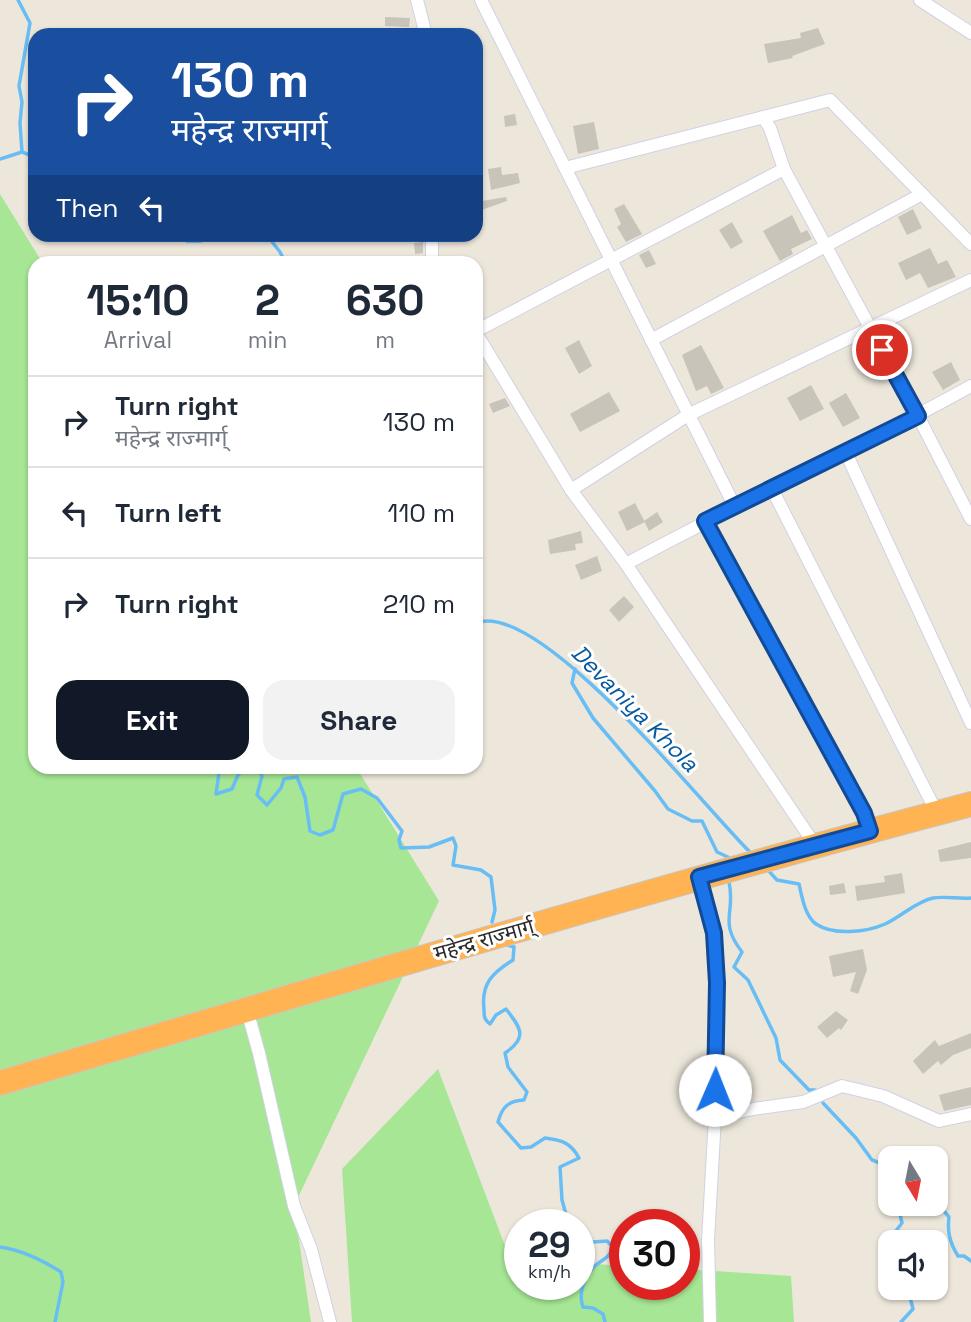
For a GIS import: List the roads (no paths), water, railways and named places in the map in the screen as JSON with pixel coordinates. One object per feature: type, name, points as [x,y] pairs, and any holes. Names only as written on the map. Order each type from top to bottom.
[{"type":"highway","name":"महेन्द्र राज्मार्ग्","points":[[0,1083],[699,877],[971,804]]},
{"type":"street","points":[[417,0],[424,28]]},
{"type":"street","points":[[481,0],[734,507]]},
{"type":"street","points":[[920,0],[971,33]]},
{"type":"street","points":[[565,168],[830,100],[971,244]]},
{"type":"street","points":[[763,117],[770,128],[785,169],[971,520]]},
{"type":"street","points":[[483,328],[785,169]]},
{"type":"street","points":[[651,340],[922,194]]},
{"type":"street","points":[[571,490],[688,415],[971,280]]},
{"type":"street","points":[[483,344],[571,490],[626,564],[815,845]]},
{"type":"street","points":[[626,564],[705,521],[918,416],[971,386]]},
{"type":"street","points":[[846,453],[971,723]]},
{"type":"street","points":[[772,489],[937,813]]},
{"type":"street","points":[[705,521],[864,813],[870,831]]},
{"type":"street","points":[[699,877],[710,910],[716,955],[715,1117],[708,1240],[710,1322]]},
{"type":"street","points":[[247,1010],[294,1206],[311,1249],[330,1322]]},
{"type":"street","points":[[715,1117],[809,1100],[842,1086],[883,1096],[939,1121],[971,1114]]},
{"type":"waterway","name":"Devaniya Khola","points":[[18,0],[30,23],[29,28]]},
{"type":"waterway","name":"Devaniya Khola","points":[[28,34],[19,86],[22,102],[22,152],[28,154]]},
{"type":"waterway","points":[[0,159],[22,152]]},
{"type":"waterway","name":"Devaniya Khola","points":[[272,242],[282,256]]},
{"type":"waterway","name":"Devaniya Khola","points":[[483,623],[504,624],[539,642],[578,673],[660,753],[749,851]]},
{"type":"waterway","points":[[575,669],[572,683],[593,718],[668,809],[692,821],[702,821],[717,852],[730,858]]},
{"type":"waterway","points":[[219,774],[216,794],[232,789],[239,774]]},
{"type":"waterway","points":[[261,774],[257,795],[267,805],[281,788],[284,779],[297,777],[305,797],[310,831],[320,835],[333,830],[343,794],[361,789],[377,798],[402,831],[399,840],[401,848],[429,847],[453,838],[456,846],[453,865],[481,870],[491,877],[495,910],[492,922]]},
{"type":"waterway","name":"Devaniya Khola","points":[[766,868],[777,880],[799,884],[809,916],[816,924],[832,930],[860,931],[878,927],[933,898],[971,898]]},
{"type":"waterway","points":[[731,879],[729,924],[742,952],[734,967],[748,980],[776,1038],[780,1060],[809,1090],[815,1090]]},
{"type":"waterway","points":[[504,944],[514,947],[513,960],[499,970],[486,986],[484,1016],[490,1024],[496,1015],[506,1009],[518,1027],[520,1032],[517,1042],[505,1053],[508,1067],[527,1092],[524,1100],[506,1106],[498,1122],[521,1148],[531,1147],[545,1138],[565,1143],[573,1149],[579,1158],[560,1167],[565,1209]]},
{"type":"waterway","points":[[823,1103],[856,1138],[872,1160],[878,1162]]},
{"type":"waterway","points":[[897,1230],[902,1223],[900,1216]]},
{"type":"waterway","points":[[948,1216],[953,1247],[958,1256],[964,1256],[971,1261]]},
{"type":"waterway","points":[[595,1242],[607,1241],[613,1247],[607,1257],[595,1266]]},
{"type":"waterway","points":[[0,1247],[32,1256],[61,1272],[63,1282],[55,1322]]},
{"type":"waterway","points":[[582,1300],[583,1307],[593,1308],[603,1314],[605,1322]]},
{"type":"waterway","points":[[901,1322],[913,1309],[911,1300]]}]
